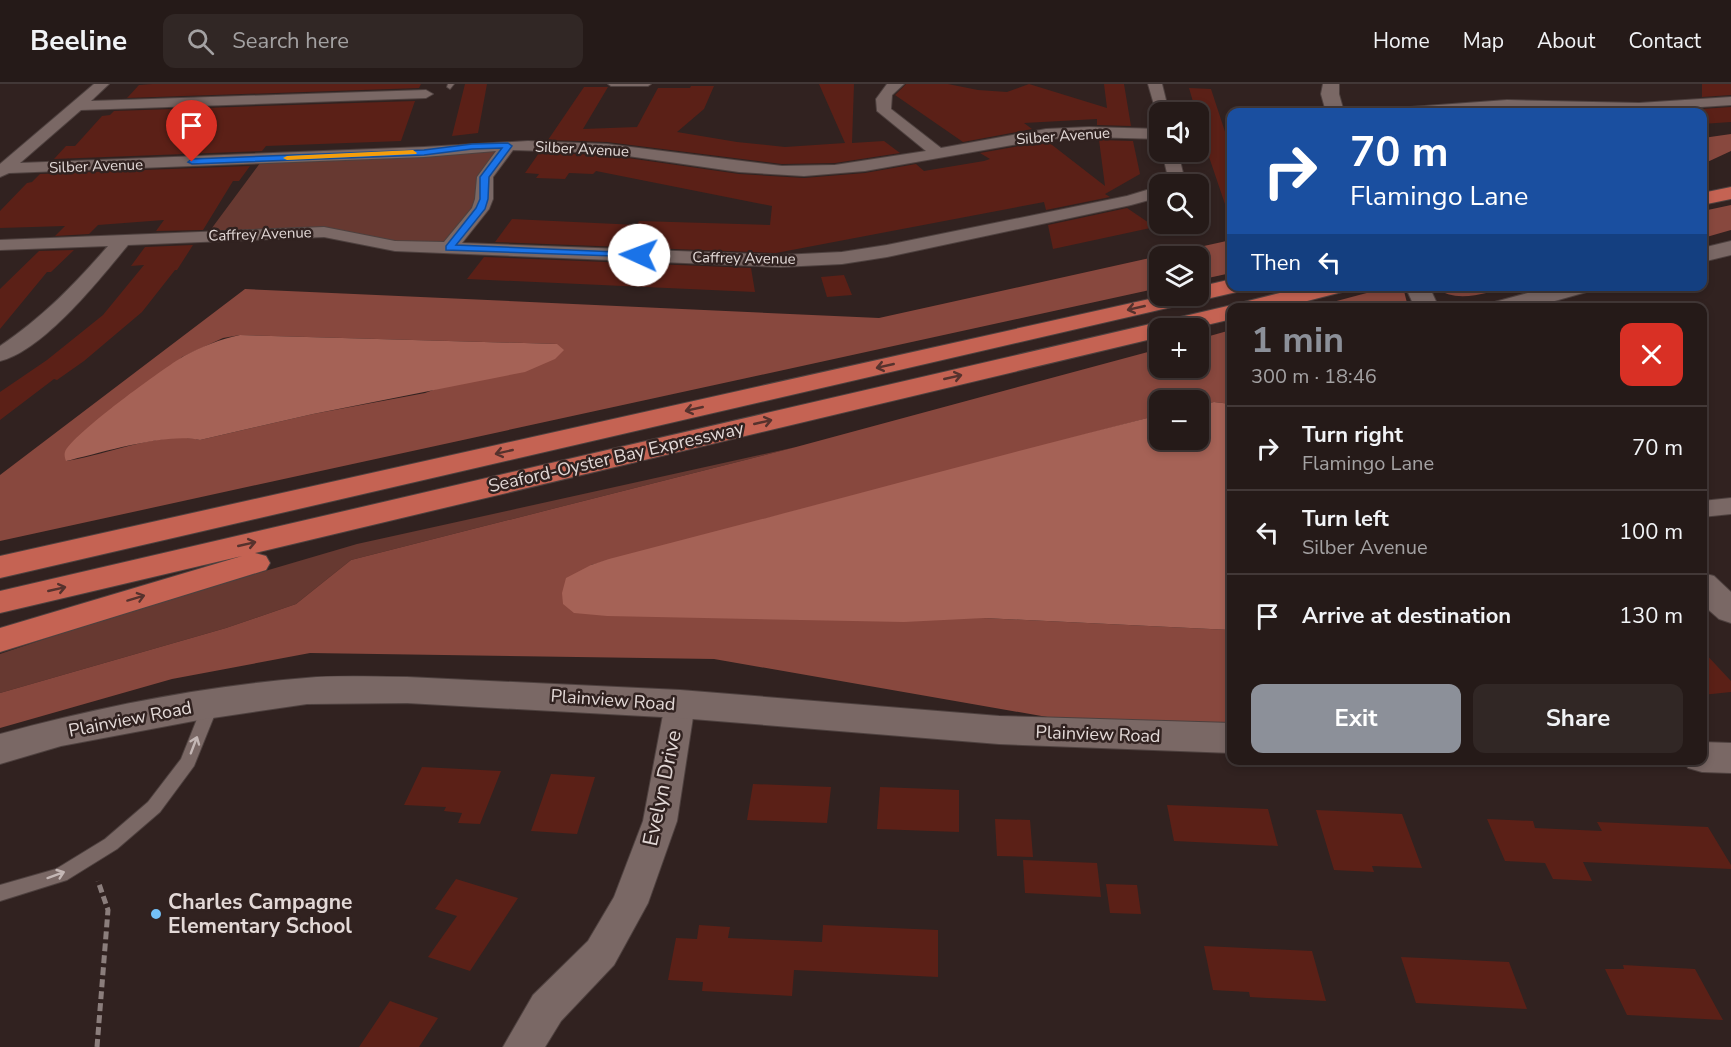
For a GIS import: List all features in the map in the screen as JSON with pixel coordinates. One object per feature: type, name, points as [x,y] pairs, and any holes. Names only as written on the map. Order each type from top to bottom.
[{"type":"highway","points":[[1707,198],[1731,193]]},
{"type":"highway","points":[[1209,291],[1227,287]]},
{"type":"highway","points":[[1269,303],[1318,291]]},
{"type":"highway","name":"Seaford-Oyster Bay Expressway","points":[[0,567],[1149,306]]},
{"type":"highway","name":"Seaford-Oyster Bay Expressway","points":[[0,602],[1227,313]]},
{"type":"highway","points":[[0,640],[578,466]]},
{"type":"highway","points":[[0,556],[189,524]]},
{"type":"main road","points":[[1331,84],[1330,94],[1334,108]]},
{"type":"main road","points":[[1707,254],[1731,248]]},
{"type":"main road","points":[[1519,303],[1563,291]]},
{"type":"main road","points":[[1707,589],[1731,611]]},
{"type":"main road","name":"Plainview Road","points":[[0,748],[61,732],[211,704],[307,691],[407,690],[680,704],[999,730],[1227,738]]},
{"type":"main road","points":[[1707,757],[1731,758]]},
{"type":"street","points":[[1,170],[102,84]]},
{"type":"street","points":[[897,84],[884,95],[881,104],[884,111],[938,153]]},
{"type":"street","points":[[1155,84],[1160,102]]},
{"type":"street","points":[[1534,91],[1553,105]]},
{"type":"street","points":[[78,106],[426,94]]},
{"type":"street","points":[[1452,108],[1507,104],[1639,107],[1731,101]]},
{"type":"street","name":"Silber Avenue","points":[[1,170],[424,152],[472,146],[508,146],[630,151],[720,166],[790,171],[860,167],[1046,134],[1097,132],[1149,134]]},
{"type":"street","points":[[449,248],[480,209],[484,199],[484,177],[508,146]]},
{"type":"street","name":"Caffrey Avenue","points":[[0,245],[324,232],[395,246],[781,261],[842,258],[910,247],[1149,194]]},
{"type":"street","points":[[0,356],[32,334],[70,301],[123,240]]},
{"type":"street","points":[[1707,508],[1731,506]]},
{"type":"street","name":"Evelyn Drive","points":[[523,1047],[547,1008],[601,953],[630,903],[660,821],[680,704]]},
{"type":"lane","points":[[611,84],[648,84]]},
{"type":"lane","points":[[0,893],[61,875],[111,844],[154,807],[188,762],[211,704]]},
{"type":"path","points":[[97,1047],[108,910],[98,881]]},
{"type":"shaded area","points":[[1731,134],[1731,151],[1707,162],[1707,137]]},
{"type":"shaded area","points":[[508,146],[495,161],[484,199],[449,248],[395,246],[336,233],[206,236],[263,159]]},
{"type":"shaded area","points":[[1731,205],[1731,230],[1707,237],[1707,210]]},
{"type":"shaded area","points":[[1227,241],[1227,274],[1209,278],[1209,246],[1204,246]]},
{"type":"shaded area","points":[[1149,258],[1149,290],[0,541],[0,475],[245,289],[879,318]],"holes":[[[240,335],[557,344],[425,393],[313,414],[200,440],[169,438],[66,461],[182,357],[223,338]]]},
{"type":"shaded area","points":[[1374,291],[1404,291],[1407,303],[1329,303]]},
{"type":"shaded area","points":[[1442,291],[1494,291],[1472,296],[1452,295]]},
{"type":"shaded area","points":[[1227,331],[1227,404],[1209,403],[1209,390],[1149,390],[1149,418],[591,565],[944,618],[1227,630],[1227,724],[1070,721],[714,659],[310,653],[172,679],[0,728],[0,693],[226,628],[296,604],[351,560],[796,447],[1149,352],[1149,378],[1209,378],[1209,336]]},
{"type":"shaded area","points":[[240,335],[557,344],[564,350],[555,359],[525,372],[313,414],[200,440],[186,438],[153,441],[66,461],[65,452],[83,431],[158,373],[184,356]]},
{"type":"shaded area","points":[[1209,403],[1227,404],[1227,630],[984,618],[904,622],[607,616],[574,613],[563,604],[562,593],[566,578],[609,559],[1149,417],[1149,450],[1209,450]]},
{"type":"shaded area","points":[[796,447],[351,560],[296,604],[226,628],[0,693],[0,654],[119,614],[357,544]]},
{"type":"building","points":[[421,84],[419,88],[127,98],[139,85]]},
{"type":"building","points":[[465,84],[487,84],[478,133],[452,136]]},
{"type":"building","points":[[819,84],[854,84],[852,143],[884,141],[900,153],[835,163],[782,164],[607,142],[548,140],[584,87],[608,87],[583,129],[637,127],[658,88],[714,86],[704,109],[677,132],[785,147],[845,143]]},
{"type":"building","points":[[906,84],[948,84],[978,90],[1007,92],[1029,84],[1107,108],[1104,84],[1124,84],[1131,126],[1097,125],[1097,119],[1024,123],[1032,129],[963,142],[895,95]]},
{"type":"building","points":[[1702,84],[1731,84],[1731,95],[1702,97]]},
{"type":"building","points":[[1189,88],[1211,89],[1227,138],[1227,210],[1209,157],[1209,102],[1193,102]]},
{"type":"building","points":[[415,101],[401,141],[266,146],[262,151],[54,159],[66,146],[75,146],[102,116],[110,115],[114,111]]},
{"type":"building","points":[[1731,107],[1731,122],[1707,124],[1707,109]]},
{"type":"building","points":[[1099,140],[1133,141],[1140,174],[1105,194],[1110,197],[1046,210],[1044,202],[776,253],[495,242],[512,219],[637,225],[639,221],[770,225],[772,206],[596,171],[593,174],[569,173],[565,179],[536,178],[539,174],[525,173],[539,153],[607,155],[739,174],[804,178],[865,173],[916,164],[924,171],[984,161],[990,159],[980,153],[1047,141],[1105,186]]},
{"type":"building","points":[[250,166],[239,181],[233,181],[203,230],[156,231],[164,220],[98,225],[89,234],[55,236],[65,226],[0,228],[0,211],[27,183],[32,182],[40,174]]},
{"type":"building","points":[[1127,208],[1149,223],[1149,228],[1053,249],[1048,225]]},
{"type":"building","points":[[193,245],[177,270],[142,312],[84,361],[57,380],[54,379],[0,420],[0,392],[47,360],[103,315],[144,265],[131,266],[145,247]]},
{"type":"building","points":[[74,250],[51,272],[47,272],[0,329],[0,289],[39,251]]},
{"type":"building","points":[[484,257],[751,268],[755,292],[467,279]]},
{"type":"building","points":[[844,275],[852,295],[827,297],[821,277]]},
{"type":"building","points":[[1707,655],[1731,681],[1731,692],[1707,694]]},
{"type":"building","points":[[422,767],[501,771],[480,824],[458,823],[462,813],[444,811],[446,807],[404,805]]},
{"type":"building","points":[[551,774],[595,777],[577,834],[531,831]]},
{"type":"building","points":[[753,784],[831,787],[827,823],[747,820]]},
{"type":"building","points":[[880,787],[959,790],[959,832],[877,829]]},
{"type":"building","points":[[1167,805],[1268,809],[1278,846],[1174,841]]},
{"type":"building","points":[[1316,810],[1402,814],[1422,868],[1372,866],[1374,872],[1334,870]]},
{"type":"building","points":[[995,819],[1030,820],[1033,857],[997,856]]},
{"type":"building","points":[[1487,819],[1533,821],[1535,828],[1602,831],[1597,822],[1708,827],[1731,865],[1731,869],[1583,862],[1592,881],[1553,879],[1545,863],[1505,861]]},
{"type":"building","points":[[1023,860],[1097,863],[1101,897],[1025,893]]},
{"type":"building","points":[[456,879],[518,898],[470,971],[428,957],[457,916],[435,909]]},
{"type":"building","points":[[1106,884],[1137,885],[1141,914],[1110,913]]},
{"type":"building","points":[[699,925],[730,927],[728,938],[822,942],[823,925],[938,930],[938,977],[794,970],[792,996],[702,991],[703,982],[668,980],[676,938],[697,939]]},
{"type":"building","points":[[1204,946],[1312,951],[1326,1001],[1250,997],[1249,992],[1213,990]]},
{"type":"building","points":[[1401,957],[1509,962],[1527,1009],[1416,1003]]},
{"type":"building","points":[[1623,965],[1695,969],[1723,1020],[1627,1015],[1605,969],[1624,969]]},
{"type":"building","points":[[390,1001],[438,1018],[419,1047],[359,1047]]},
{"type":"slow traffic","points":[[287,158],[413,153]]},
{"type":"place","name":"Charles Campagne Elementary School","points":[[156,914]]},
{"type":"route","points":[[192,162],[424,152],[472,146],[508,146],[484,177],[484,199],[480,209],[449,248],[639,255]]}]
